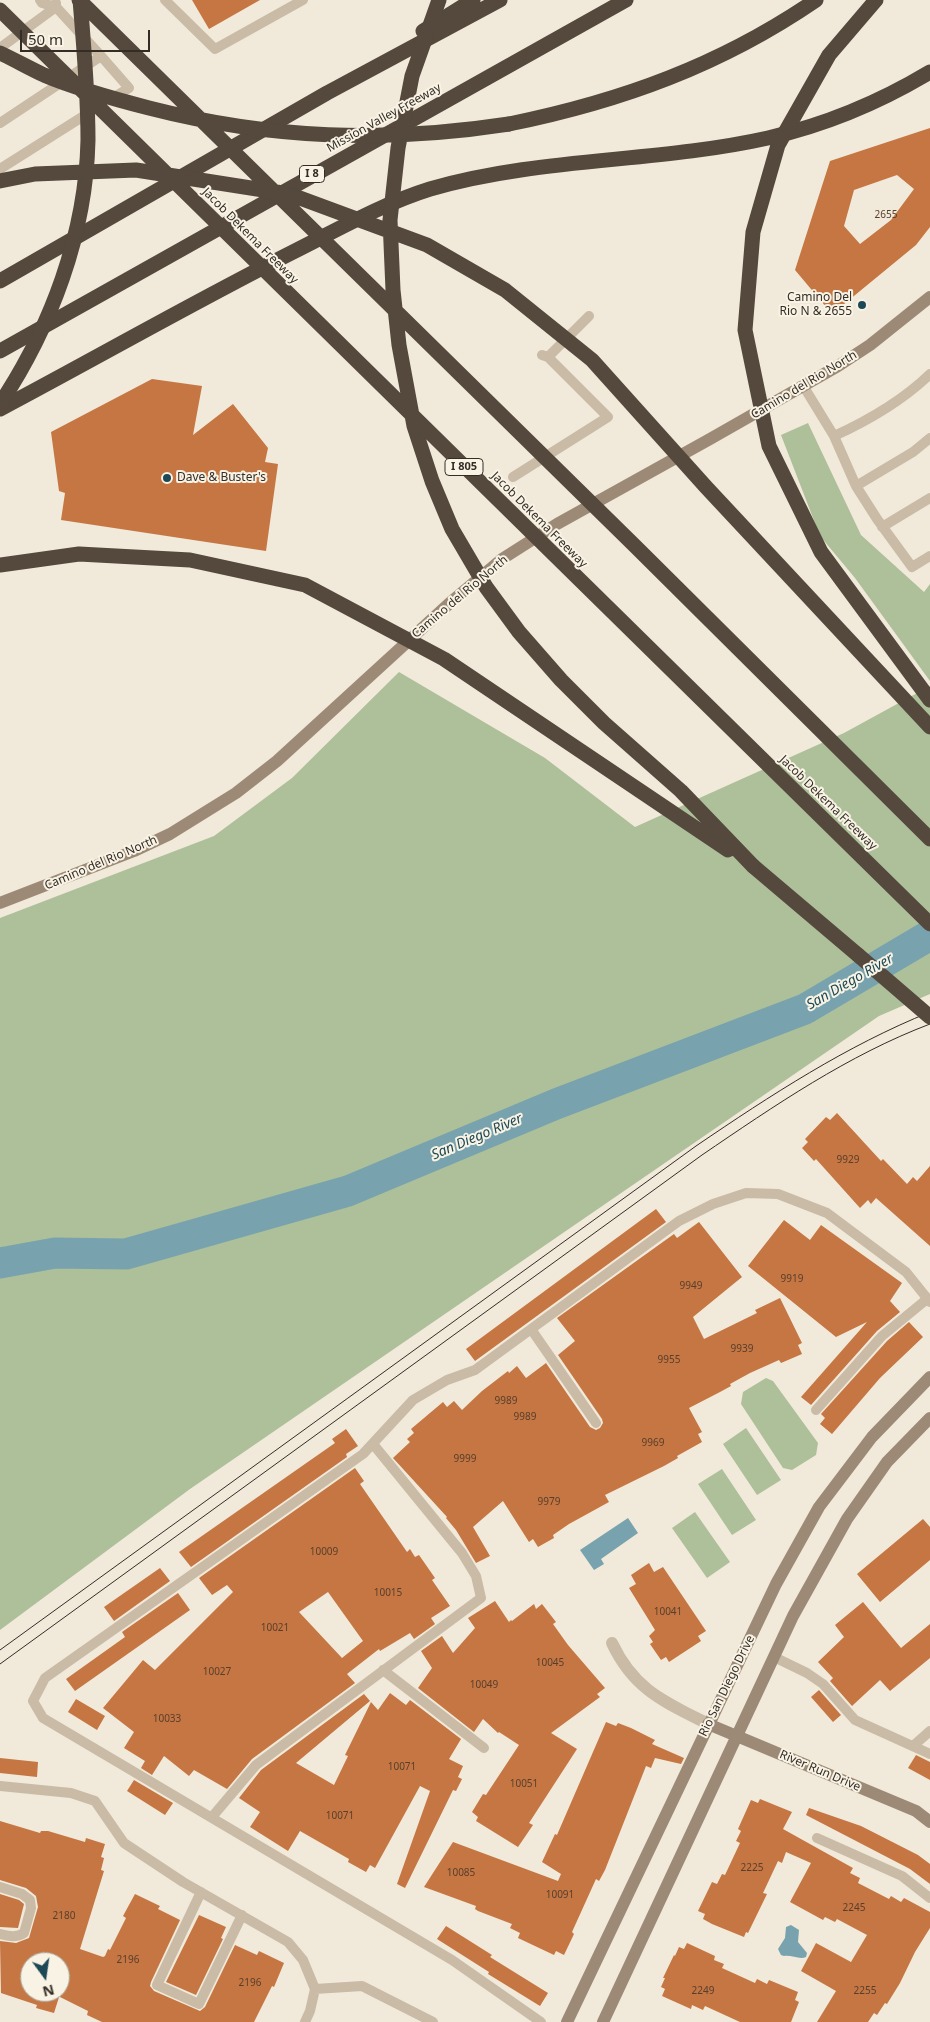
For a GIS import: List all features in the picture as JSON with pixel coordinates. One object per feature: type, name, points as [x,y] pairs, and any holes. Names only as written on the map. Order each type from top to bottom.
[{"type":"highway","points":[[0,404],[16,380],[48,319],[67,265],[81,204],[88,142],[87,70],[79,0]]},
{"type":"highway","points":[[79,0],[635,546],[930,840]]},
{"type":"highway","points":[[439,0],[412,76],[398,148],[390,220],[393,290],[399,345],[414,426],[432,481],[452,530],[486,587],[519,632],[561,680],[597,716],[681,791],[753,866],[930,1017]]},
{"type":"highway","points":[[326,93],[473,0]]},
{"type":"highway","points":[[0,281],[326,93],[500,0]]},
{"type":"highway","name":"Mission Valley Freeway","points":[[0,351],[626,0]]},
{"type":"highway","points":[[0,53],[45,75],[118,100],[180,116],[246,128],[314,135],[372,137],[426,134],[471,130],[553,115],[643,89],[727,53],[766,33],[816,0]]},
{"type":"highway","points":[[876,0],[829,55],[778,145],[753,232],[745,330],[769,446],[821,552],[930,700]]},
{"type":"highway","name":"Jacob Dekema Freeway","points":[[0,10],[930,924]]},
{"type":"highway","points":[[0,409],[238,280],[369,213],[405,198],[453,183],[494,174],[718,146],[766,138],[799,130],[854,111],[884,98],[930,72]]},
{"type":"highway","points":[[0,181],[36,174],[136,170],[290,194],[427,245],[505,290],[592,360],[706,487],[930,728]]},
{"type":"highway","points":[[0,564],[79,554],[190,560],[306,585],[444,659],[753,866]]},
{"type":"main road","name":"Camino del Rio North","points":[[0,903],[102,866],[170,834],[236,793],[277,761],[452,601],[502,560],[557,524],[804,387],[870,345],[930,297]]},
{"type":"main road","name":"Rio San Diego Drive","points":[[567,2022],[776,1584],[819,1507],[872,1437],[930,1377]]},
{"type":"main road","points":[[602,2022],[793,1616],[847,1519],[887,1462],[930,1418]]},
{"type":"main road","name":"River Run Drive","points":[[708,1724],[916,1811],[930,1822]]},
{"type":"street","points":[[612,1643],[620,1659],[640,1684],[661,1700],[708,1724]]},
{"type":"lane","points":[[40,0],[42,3],[56,3]]},
{"type":"lane","points":[[165,0],[214,49],[303,0]]},
{"type":"lane","points":[[0,48],[56,3]]},
{"type":"lane","points":[[0,169],[129,88],[56,3]]},
{"type":"lane","points":[[0,123],[100,56]]},
{"type":"lane","points":[[513,477],[608,417],[545,356],[589,316]]},
{"type":"lane","points":[[834,436],[868,420],[914,390],[930,374]]},
{"type":"lane","points":[[804,387],[834,436],[856,486],[882,527],[912,567],[930,556]]},
{"type":"lane","points":[[856,486],[913,452],[930,438]]},
{"type":"lane","points":[[882,527],[930,498]]},
{"type":"lane","points":[[541,2022],[452,1960],[43,1718],[33,1700],[45,1678],[363,1454],[413,1400],[447,1380],[475,1370],[679,1221],[713,1204],[746,1193],[778,1194],[827,1213],[906,1272],[929,1300],[882,1336],[816,1410]]},
{"type":"lane","points":[[531,1329],[596,1423]]},
{"type":"lane","points":[[212,1817],[256,1765],[481,1598],[476,1576],[462,1553],[373,1444]]},
{"type":"lane","points":[[774,1657],[807,1673],[823,1684],[856,1720],[930,1754]]},
{"type":"lane","points":[[383,1670],[484,1748]]},
{"type":"lane","points":[[913,1746],[930,1731]]},
{"type":"lane","points":[[0,1786],[71,1793],[95,1801],[124,1843],[202,1892],[288,1942],[303,1960],[315,1989],[305,2022]]},
{"type":"lane","points":[[817,1838],[902,1876],[930,1898]]},
{"type":"lane","points":[[0,1887],[22,1894],[30,1900],[31,1908],[24,1932],[19,1936],[0,1934]]},
{"type":"lane","points":[[202,1892],[157,1984],[199,2004],[242,1915]]},
{"type":"lane","points":[[315,1989],[362,1986],[430,2021]]},
{"type":"green space","points":[[808,423],[861,535],[924,592],[930,584],[930,681],[855,578],[820,536],[781,435]]},
{"type":"green space","points":[[399,672],[545,758],[635,827],[844,733],[930,686],[930,994],[879,1016],[190,1489],[0,1630],[0,918],[214,836],[292,778]]},
{"type":"green space","points":[[766,1378],[773,1381],[818,1443],[816,1455],[792,1470],[783,1468],[741,1404],[743,1392]]},
{"type":"green space","points":[[746,1428],[781,1480],[757,1495],[723,1444]]},
{"type":"green space","points":[[722,1469],[756,1520],[732,1535],[698,1484]]},
{"type":"green space","points":[[695,1512],[730,1562],[707,1578],[672,1528]]},
{"type":"water","points":[[628,1518],[638,1533],[601,1559],[604,1564],[594,1570],[580,1550]]},
{"type":"water","points":[[791,1925],[799,1930],[798,1942],[807,1953],[806,1957],[784,1956],[781,1955],[778,1949],[785,1938],[786,1927]]},
{"type":"building","points":[[192,0],[260,0],[209,29]]},
{"type":"building","points":[[930,128],[930,227],[916,245],[832,314],[795,270],[830,161]],"holes":[[[897,175],[914,189],[891,220],[860,244],[844,226],[854,190]]]},
{"type":"building","name":"Dave & Buster's","points":[[152,379],[202,386],[193,435],[233,404],[268,448],[265,462],[278,464],[266,551],[61,520],[65,493],[59,491],[51,432]]},
{"type":"building","points":[[837,1113],[881,1161],[883,1159],[907,1184],[913,1177],[917,1181],[930,1166],[930,1246],[876,1198],[871,1204],[868,1200],[860,1208],[816,1159],[814,1161],[802,1148],[808,1142],[805,1139],[826,1117],[830,1120]]},
{"type":"building","points":[[656,1209],[666,1222],[475,1361],[466,1349]]},
{"type":"building","points":[[784,1220],[810,1240],[821,1225],[902,1283],[890,1301],[900,1312],[877,1331],[811,1405],[801,1397],[867,1322],[836,1337],[748,1266]]},
{"type":"building","points":[[699,1222],[742,1277],[693,1317],[704,1339],[757,1313],[755,1310],[780,1298],[802,1343],[798,1345],[802,1354],[781,1363],[779,1360],[750,1373],[730,1384],[731,1386],[689,1408],[702,1432],[698,1434],[702,1442],[677,1456],[678,1458],[664,1466],[605,1495],[609,1502],[569,1524],[553,1535],[554,1538],[538,1547],[533,1539],[529,1542],[503,1501],[473,1527],[490,1556],[476,1563],[447,1517],[393,1458],[410,1442],[407,1439],[414,1433],[411,1429],[443,1402],[447,1407],[454,1401],[462,1410],[482,1391],[508,1371],[509,1373],[517,1366],[526,1378],[546,1363],[590,1427],[596,1430],[600,1428],[603,1423],[602,1419],[558,1355],[575,1341],[557,1318],[674,1234],[677,1238]]},
{"type":"building","points":[[909,1322],[923,1337],[880,1378],[832,1434],[820,1424],[825,1418],[821,1414],[887,1341]]},
{"type":"building","points":[[346,1429],[358,1446],[346,1454],[347,1457],[191,1567],[179,1552],[335,1443],[332,1439]]},
{"type":"building","points":[[355,1468],[364,1481],[360,1484],[407,1552],[410,1549],[415,1557],[419,1555],[435,1578],[432,1580],[450,1606],[431,1618],[435,1624],[414,1639],[410,1633],[380,1651],[379,1649],[347,1674],[355,1683],[252,1759],[227,1789],[194,1770],[189,1776],[164,1756],[152,1775],[141,1768],[145,1761],[124,1748],[134,1732],[103,1708],[143,1660],[155,1670],[233,1592],[227,1585],[212,1595],[199,1578]],"holes":[[[328,1592],[363,1641],[342,1658],[299,1612]]]},
{"type":"building","points":[[923,1519],[930,1527],[930,1560],[880,1602],[857,1574]]},
{"type":"building","points":[[649,1563],[654,1572],[663,1567],[706,1631],[698,1636],[701,1641],[669,1662],[666,1657],[661,1660],[650,1644],[653,1642],[649,1636],[655,1630],[629,1588],[636,1584],[631,1575]]},
{"type":"building","points":[[160,1568],[170,1581],[114,1621],[104,1607]]},
{"type":"building","points":[[178,1593],[190,1610],[75,1691],[66,1679],[125,1637],[122,1632]]},
{"type":"building","points":[[495,1601],[509,1622],[534,1604],[536,1609],[542,1604],[556,1622],[553,1624],[568,1645],[605,1688],[597,1694],[600,1697],[551,1733],[577,1749],[529,1823],[533,1825],[518,1847],[476,1821],[478,1817],[472,1812],[483,1794],[486,1795],[519,1745],[498,1733],[483,1719],[474,1732],[418,1688],[432,1668],[421,1651],[442,1636],[453,1653],[475,1628],[468,1618]]},
{"type":"building","points":[[863,1602],[901,1648],[930,1624],[930,1658],[890,1691],[880,1680],[852,1706],[830,1681],[833,1678],[818,1662],[844,1637],[835,1625]]},
{"type":"building","points":[[819,1690],[841,1715],[833,1722],[811,1697]]},
{"type":"building","points":[[390,1693],[406,1705],[410,1700],[461,1739],[449,1759],[463,1766],[458,1777],[462,1779],[456,1791],[453,1790],[405,1888],[397,1884],[430,1791],[420,1786],[375,1868],[370,1865],[366,1872],[348,1862],[349,1859],[300,1831],[288,1851],[250,1827],[260,1812],[239,1798],[261,1770],[364,1694],[370,1701],[296,1763],[334,1785],[348,1756],[345,1755],[371,1702],[378,1710]]},
{"type":"building","points":[[76,1699],[105,1716],[97,1730],[68,1712]]},
{"type":"building","points":[[606,1722],[616,1726],[618,1723],[631,1728],[655,1740],[652,1744],[684,1758],[681,1764],[655,1758],[651,1768],[646,1766],[605,1870],[599,1881],[596,1879],[572,1932],[574,1934],[564,1955],[556,1951],[554,1955],[518,1938],[520,1933],[510,1928],[512,1924],[478,1911],[475,1909],[476,1906],[424,1887],[453,1842],[558,1881],[561,1874],[542,1862],[555,1834],[557,1835]]},
{"type":"building","points":[[916,1755],[930,1762],[930,1780],[908,1768]]},
{"type":"building","points":[[0,1758],[38,1762],[37,1777],[0,1773]]},
{"type":"building","points":[[134,1780],[173,1803],[165,1815],[127,1791]]},
{"type":"building","points":[[760,1799],[792,1812],[783,1829],[853,1868],[850,1873],[860,1878],[858,1883],[889,1899],[891,1896],[901,1902],[904,1898],[930,1912],[930,1928],[915,1952],[900,1983],[887,2004],[885,2003],[877,2015],[874,2013],[868,2022],[817,2022],[836,1991],[801,1971],[816,1943],[851,1962],[867,1935],[837,1919],[835,1922],[825,1917],[823,1920],[790,1902],[811,1863],[786,1852],[782,1863],[778,1861],[763,1893],[767,1894],[748,1933],[746,1932],[744,1937],[703,1919],[705,1914],[698,1911],[712,1882],[717,1884],[722,1874],[725,1875],[740,1843],[736,1841],[741,1831],[738,1829],[751,1800],[758,1803]]},
{"type":"building","points":[[809,1808],[861,1826],[918,1855],[930,1864],[930,1884],[910,1869],[806,1815]]},
{"type":"building","points":[[0,1821],[40,1833],[41,1831],[48,1831],[85,1842],[86,1838],[105,1844],[101,1857],[104,1858],[101,1870],[104,1871],[80,1949],[103,1957],[105,1956],[126,1918],[123,1916],[135,1894],[160,1906],[158,1909],[180,1920],[151,1982],[150,1986],[154,1991],[200,2011],[205,2007],[235,1945],[257,1955],[259,1951],[284,1963],[274,1987],[272,1986],[254,2022],[102,2022],[87,2015],[88,2011],[70,2002],[70,1952],[20,1952],[20,1999],[1,1993],[0,1941],[16,1943],[29,1938],[38,1907],[36,1896],[26,1888],[0,1880]]},
{"type":"building","points":[[0,1894],[19,1900],[24,1904],[18,1928],[0,1927]]},
{"type":"building","points":[[199,1915],[226,1927],[221,1938],[223,1939],[196,1995],[166,1982]]},
{"type":"building","points":[[446,1926],[492,1955],[490,1957],[548,1993],[540,2006],[488,1974],[489,1972],[437,1939]]},
{"type":"building","points":[[687,1943],[715,1956],[714,1960],[724,1964],[722,1968],[755,1983],[757,1979],[767,1984],[769,1980],[798,1992],[795,2000],[799,2002],[791,2022],[740,2022],[705,2006],[703,2010],[692,2005],[691,2009],[662,1996],[665,1989],[661,1987],[665,1978],[663,1978],[679,1947],[684,1949]]},
{"type":"building","points":[[28,2002],[57,2002],[54,2013],[36,2008],[37,2005]]},
{"type":"waterway","name":"San Diego River","points":[[0,1263],[55,1253],[126,1254],[348,1191],[556,1104],[805,1009],[930,935]]},
{"type":"tram line","points":[[0,1650],[696,1146],[752,1108],[839,1056],[899,1025],[930,1012]]},
{"type":"tram line","points":[[0,1664],[702,1155],[784,1100],[841,1066],[930,1024]]},
{"type":"place","name":"Camino Del Rio N & 2655","points":[[862,305]]},
{"type":"place","name":"Dave & Buster's","points":[[167,478]]}]
